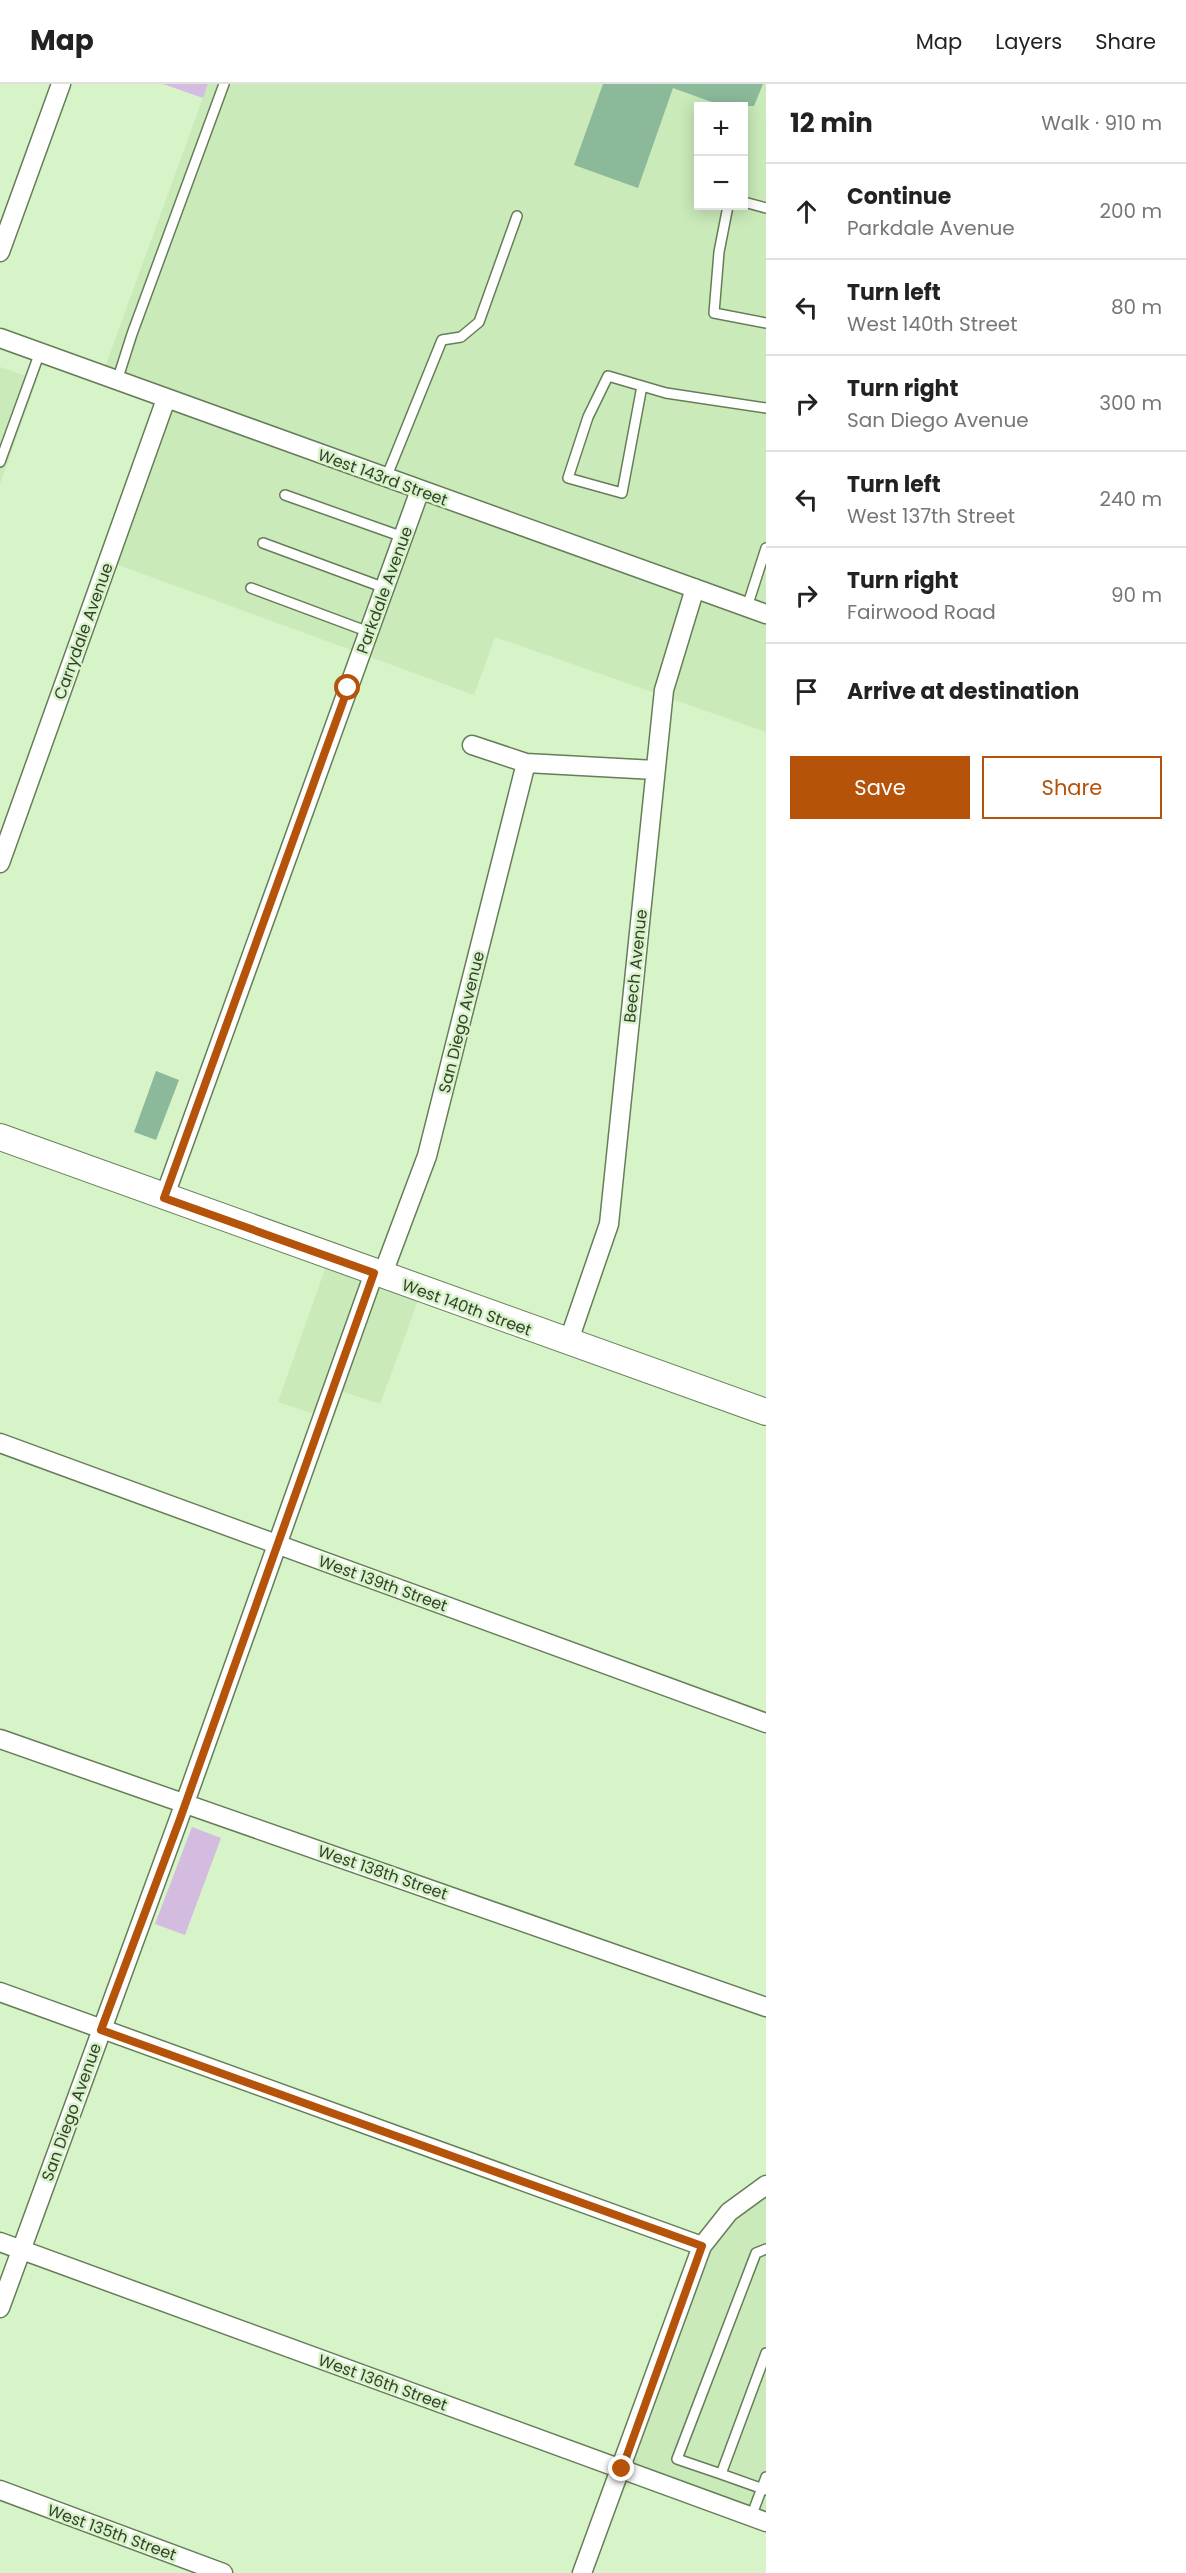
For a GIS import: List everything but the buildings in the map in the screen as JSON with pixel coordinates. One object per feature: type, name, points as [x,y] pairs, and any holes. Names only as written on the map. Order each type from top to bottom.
[{"type":"street","points":[[0,252],[61,84]]},
{"type":"street","name":"West 143rd Street","points":[[0,338],[766,614]]},
{"type":"street","name":"Carrydale Avenue","points":[[0,863],[166,399]]},
{"type":"street","name":"Parkdale Avenue","points":[[164,1198],[420,490]]},
{"type":"street","name":"Beech Avenue","points":[[568,1343],[609,1224],[664,690],[695,588]]},
{"type":"street","points":[[472,745],[526,763],[655,770]]},
{"type":"street","name":"San Diego Avenue","points":[[0,2308],[378,1275],[427,1156],[526,763]]},
{"type":"street","name":"West 140th Street","points":[[0,1137],[378,1275],[766,1412]]},
{"type":"street","name":"West 139th Street","points":[[0,1443],[766,1723]]},
{"type":"street","name":"West 138th Street","points":[[0,1739],[766,2007]]},
{"type":"street","points":[[0,1992],[702,2246]]},
{"type":"street","points":[[582,2573],[702,2246],[729,2212],[766,2185]]},
{"type":"street","name":"West 136th Street","points":[[0,2242],[759,2520]]},
{"type":"street","name":"West 135th Street","points":[[0,2490],[223,2573]]},
{"type":"lane","points":[[117,381],[224,84]]},
{"type":"lane","points":[[748,203],[766,208]]},
{"type":"lane","points":[[727,210],[719,252],[714,313],[766,323]]},
{"type":"lane","points":[[386,478],[441,340],[461,337],[479,322],[517,216]]},
{"type":"lane","points":[[0,462],[40,352]]},
{"type":"lane","points":[[642,386],[622,493],[568,478],[588,417],[608,376],[666,393],[766,408]]},
{"type":"lane","points":[[285,495],[403,537]]},
{"type":"lane","points":[[264,543],[385,588]]},
{"type":"lane","points":[[747,607],[765,551]]},
{"type":"lane","points":[[251,588],[369,632]]},
{"type":"lane","points":[[764,2489],[677,2459],[756,2253],[766,2249]]},
{"type":"lane","points":[[721,2474],[766,2353]]},
{"type":"lane","points":[[759,2520],[766,2477]]},
{"type":"shaded area","points":[[163,84],[208,84],[203,98]]},
{"type":"shaded area","points":[[208,84],[766,84],[766,732],[495,637],[474,695],[113,563],[170,406],[100,381]]},
{"type":"shaded area","points":[[0,367],[37,380],[0,484]]},
{"type":"shaded area","points":[[326,1266],[419,1298],[380,1404],[341,1391],[330,1419],[278,1402]]},
{"type":"shaded area","points":[[192,1827],[221,1838],[185,1935],[155,1924]]},
{"type":"shaded area","points":[[766,2192],[766,2516],[631,2465],[709,2251],[734,2217]]},
{"type":"route","points":[[348,688],[164,1198],[374,1273],[180,1819],[101,2030],[702,2246],[622,2469]]}]
